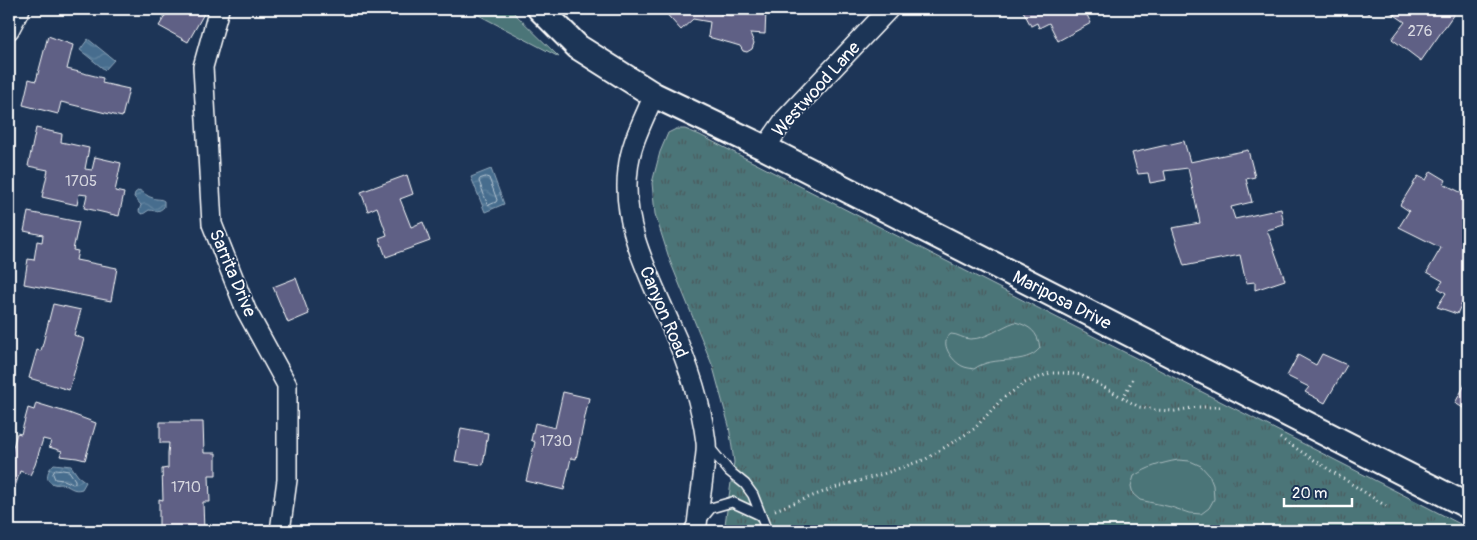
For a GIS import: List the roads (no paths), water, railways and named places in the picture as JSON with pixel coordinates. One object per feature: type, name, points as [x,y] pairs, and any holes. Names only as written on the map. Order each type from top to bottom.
[{"type":"street","points":[[9,30],[20,9]]},
{"type":"street","name":"Sarrita Drive","points":[[219,9],[203,67],[212,224],[246,310],[287,385],[287,480],[280,531]]},
{"type":"street","name":"Mariposa Drive","points":[[540,9],[578,47],[654,95],[765,148],[1468,506]]},
{"type":"street","name":"Westwood Lane","points":[[765,148],[785,119],[889,9]]},
{"type":"street","name":"Canyon Road","points":[[654,95],[635,140],[631,155],[628,170],[628,203],[642,260],[672,327],[692,380],[701,411],[707,445],[696,528]]},
{"type":"lane","points":[[707,445],[729,471],[745,484],[753,495],[767,531]]},
{"type":"lane","points":[[696,528],[711,508],[732,502],[760,515]]},
{"type":"water","points":[[88,39],[114,60],[105,70],[80,50]]},
{"type":"water","points":[[491,169],[504,204],[485,212],[471,177]]},
{"type":"water","points":[[139,190],[151,197],[164,201],[164,207],[156,211],[149,210],[143,214],[140,213],[141,205],[134,197],[135,193]]},
{"type":"water","points":[[54,464],[71,466],[78,476],[86,482],[82,489],[76,490],[51,482],[48,475]]}]
